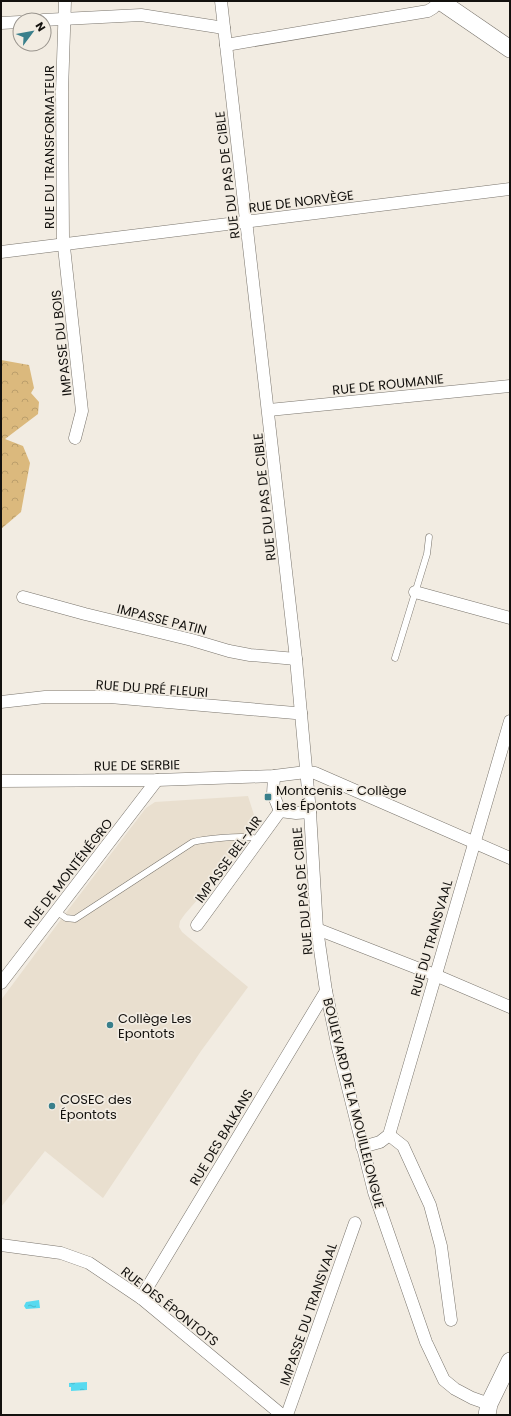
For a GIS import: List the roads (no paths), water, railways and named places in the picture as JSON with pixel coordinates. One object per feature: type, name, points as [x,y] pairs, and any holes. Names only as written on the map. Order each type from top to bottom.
[{"type":"main road","points":[[440,1],[510,49]]},
{"type":"main road","points":[[488,1410],[510,1361]]},
{"type":"street","name":"RUE DU TRANSFORMATEUR","points":[[64,1],[62,91],[64,244]]},
{"type":"street","name":"RUE DU PAS DE CIBLE","points":[[221,1],[269,410],[296,659],[310,812],[317,929],[326,991]]},
{"type":"street","points":[[226,45],[428,11],[440,1]]},
{"type":"street","points":[[52,19],[141,15],[224,28]]},
{"type":"street","points":[[1,23],[12,22]]},
{"type":"street","name":"RUE DE NORVÈGE","points":[[1,252],[510,189]]},
{"type":"street","name":"IMPASSE DU BOIS","points":[[64,244],[82,411],[75,438]]},
{"type":"street","name":"RUE DE ROUMANIE","points":[[269,410],[510,386]]},
{"type":"street","points":[[415,592],[510,618]]},
{"type":"street","name":"IMPASSE PATIN","points":[[23,596],[85,614],[250,656],[296,659]]},
{"type":"street","name":"RUE DU PRÉ FLEURI","points":[[1,702],[44,697],[110,697],[301,713]]},
{"type":"street","name":"RUE DU TRANSVAAL","points":[[389,1134],[510,721]]},
{"type":"street","points":[[274,776],[306,772],[315,773],[510,858]]},
{"type":"street","name":"RUE DE SERBIE","points":[[1,781],[157,780],[274,776]]},
{"type":"street","name":"IMPASSE BEL-AIR","points":[[197,925],[280,811],[273,794],[274,776]]},
{"type":"street","name":"RUE DE MONTÉNÉGRO","points":[[1,983],[157,780]]},
{"type":"street","points":[[280,811],[296,814],[310,812]]},
{"type":"street","points":[[317,929],[435,975],[510,1007]]},
{"type":"street","name":"BOULEVARD DE LA MOUILLELONGUE","points":[[326,991],[338,1048],[374,1192],[422,1333],[444,1380],[455,1389],[472,1398],[488,1410]]},
{"type":"street","name":"RUE DES BALKANS","points":[[141,1298],[326,991]]},
{"type":"street","points":[[362,1147],[380,1142],[389,1134],[403,1146],[430,1205],[444,1259],[452,1320]]},
{"type":"street","name":"IMPASSE DU TRANSVAAL","points":[[287,1415],[355,1223]]},
{"type":"street","name":"RUE DES ÉPONTOTS","points":[[1,1245],[61,1254],[89,1263],[141,1298],[282,1415]]},
{"type":"lane","points":[[395,658],[427,554],[428,537]]},
{"type":"lane","points":[[56,911],[66,918],[75,919],[193,842],[200,840],[240,837],[253,838],[259,841]]},
{"type":"water","points":[[39,1300],[40,1308],[26,1309],[24,1306],[26,1302]]},
{"type":"water","points":[[87,1382],[87,1390],[71,1391],[71,1387],[69,1387],[69,1383]]},
{"type":"place","name":"Montcenis - Collège Les Épontots","points":[[268,797]]},
{"type":"place","name":"Collège Les Epontots","points":[[110,1025]]},
{"type":"place","name":"COSEC des Épontots","points":[[52,1106]]}]
